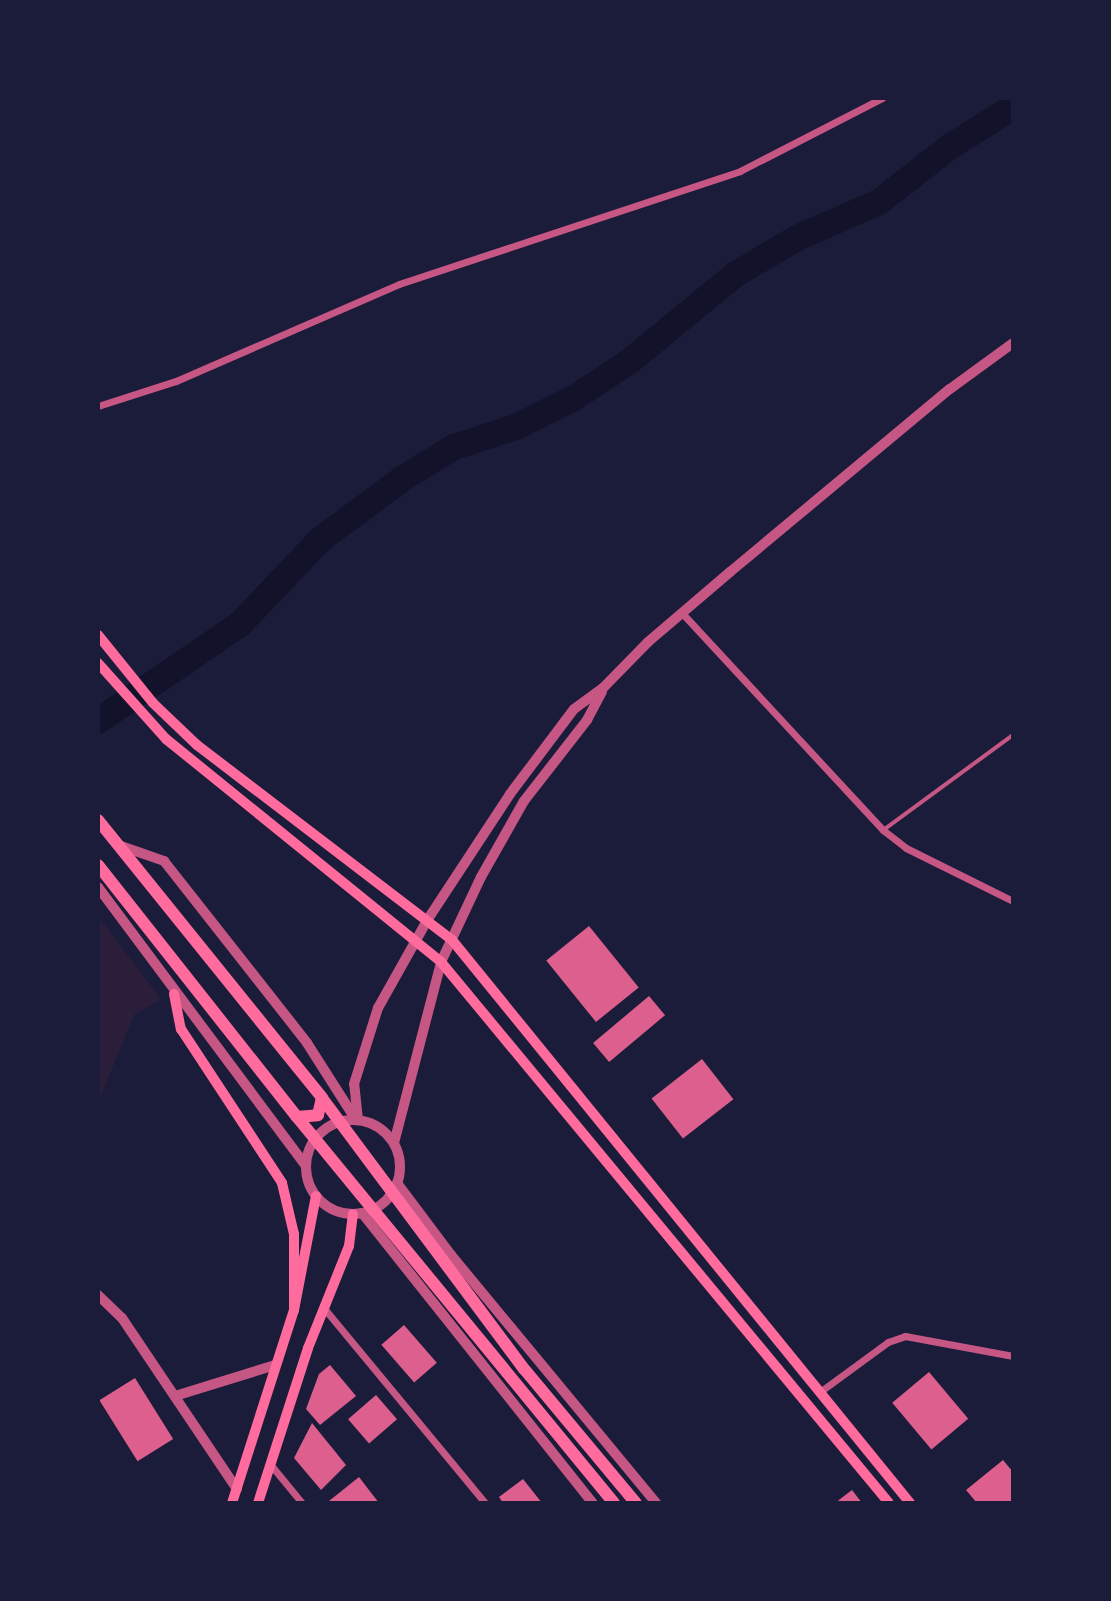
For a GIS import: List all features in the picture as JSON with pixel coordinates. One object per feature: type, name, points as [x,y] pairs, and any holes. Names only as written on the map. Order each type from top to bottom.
[{"type":"highway","points":[[99,821],[322,1098],[337,1123],[394,1189],[517,1360],[636,1503]]},
{"type":"highway","points":[[98,864],[315,1138],[363,1212],[614,1503]]},
{"type":"highway","points":[[297,1117],[318,1115],[322,1098]]},
{"type":"main road","points":[[98,635],[153,702],[197,745],[428,919],[452,940],[910,1503]]},
{"type":"main road","points":[[98,663],[166,739],[442,962],[889,1503]]},
{"type":"main road","points":[[174,994],[181,1029],[282,1183],[294,1234],[293,1310]]},
{"type":"main road","points":[[232,1503],[293,1310],[316,1196]]},
{"type":"main road","points":[[258,1503],[323,1307],[363,1212]]},
{"type":"street","points":[[98,406],[176,381],[399,284],[740,171],[882,98]]},
{"type":"street","points":[[357,1120],[355,1084],[359,1059],[378,1009],[428,919],[542,748],[574,709],[603,688],[682,613],[950,389],[1013,343]]},
{"type":"street","points":[[682,613],[883,830],[905,848],[1013,901]]},
{"type":"street","points":[[394,1143],[442,962],[452,940],[481,877],[524,801],[587,720],[603,688]]},
{"type":"street","points":[[98,887],[174,994],[306,1166],[316,1196],[332,1209],[363,1212],[382,1205],[394,1189],[400,1159],[394,1143],[382,1130],[357,1120],[307,1043],[164,861],[121,846]]},
{"type":"street","points":[[306,1166],[309,1150],[324,1130],[357,1120]]},
{"type":"street","points":[[394,1189],[656,1503]]},
{"type":"street","points":[[363,1212],[593,1503]]},
{"type":"street","points":[[98,1295],[122,1318],[237,1489]]},
{"type":"street","points":[[323,1307],[485,1503]]},
{"type":"street","points":[[821,1391],[888,1342],[905,1336],[1013,1356]]},
{"type":"street","points":[[175,1396],[275,1365]]},
{"type":"street","points":[[270,1464],[302,1503]]},
{"type":"lane","points":[[883,830],[1013,735]]},
{"type":"shaded area","points":[[98,916],[161,999],[134,1015],[98,1103]]},
{"type":"building","points":[[589,926],[639,987],[596,1022],[546,961]]},
{"type":"building","points":[[649,996],[665,1015],[609,1062],[593,1043]]},
{"type":"building","points":[[702,1059],[733,1099],[683,1139],[652,1098]]},
{"type":"building","points":[[404,1325],[437,1363],[414,1382],[381,1345]]},
{"type":"building","points":[[330,1365],[356,1396],[320,1425],[306,1409],[319,1374]]},
{"type":"building","points":[[929,1372],[968,1419],[931,1450],[892,1403]]},
{"type":"building","points":[[135,1378],[173,1439],[138,1461],[99,1400]]},
{"type":"building","points":[[376,1395],[397,1419],[369,1443],[348,1419]]},
{"type":"building","points":[[312,1423],[346,1465],[321,1490],[294,1458]]},
{"type":"building","points":[[1003,1460],[1013,1472],[1013,1503],[977,1503],[966,1490]]},
{"type":"building","points":[[359,1477],[379,1503],[329,1501]]},
{"type":"building","points":[[523,1479],[542,1503],[503,1503],[499,1497]]},
{"type":"building","points":[[852,1490],[862,1503],[835,1503]]},
{"type":"waterway","points":[[98,721],[240,624],[321,539],[402,479],[454,447],[516,427],[574,398],[630,361],[736,274],[797,238],[879,202],[948,148],[1013,107]]}]
